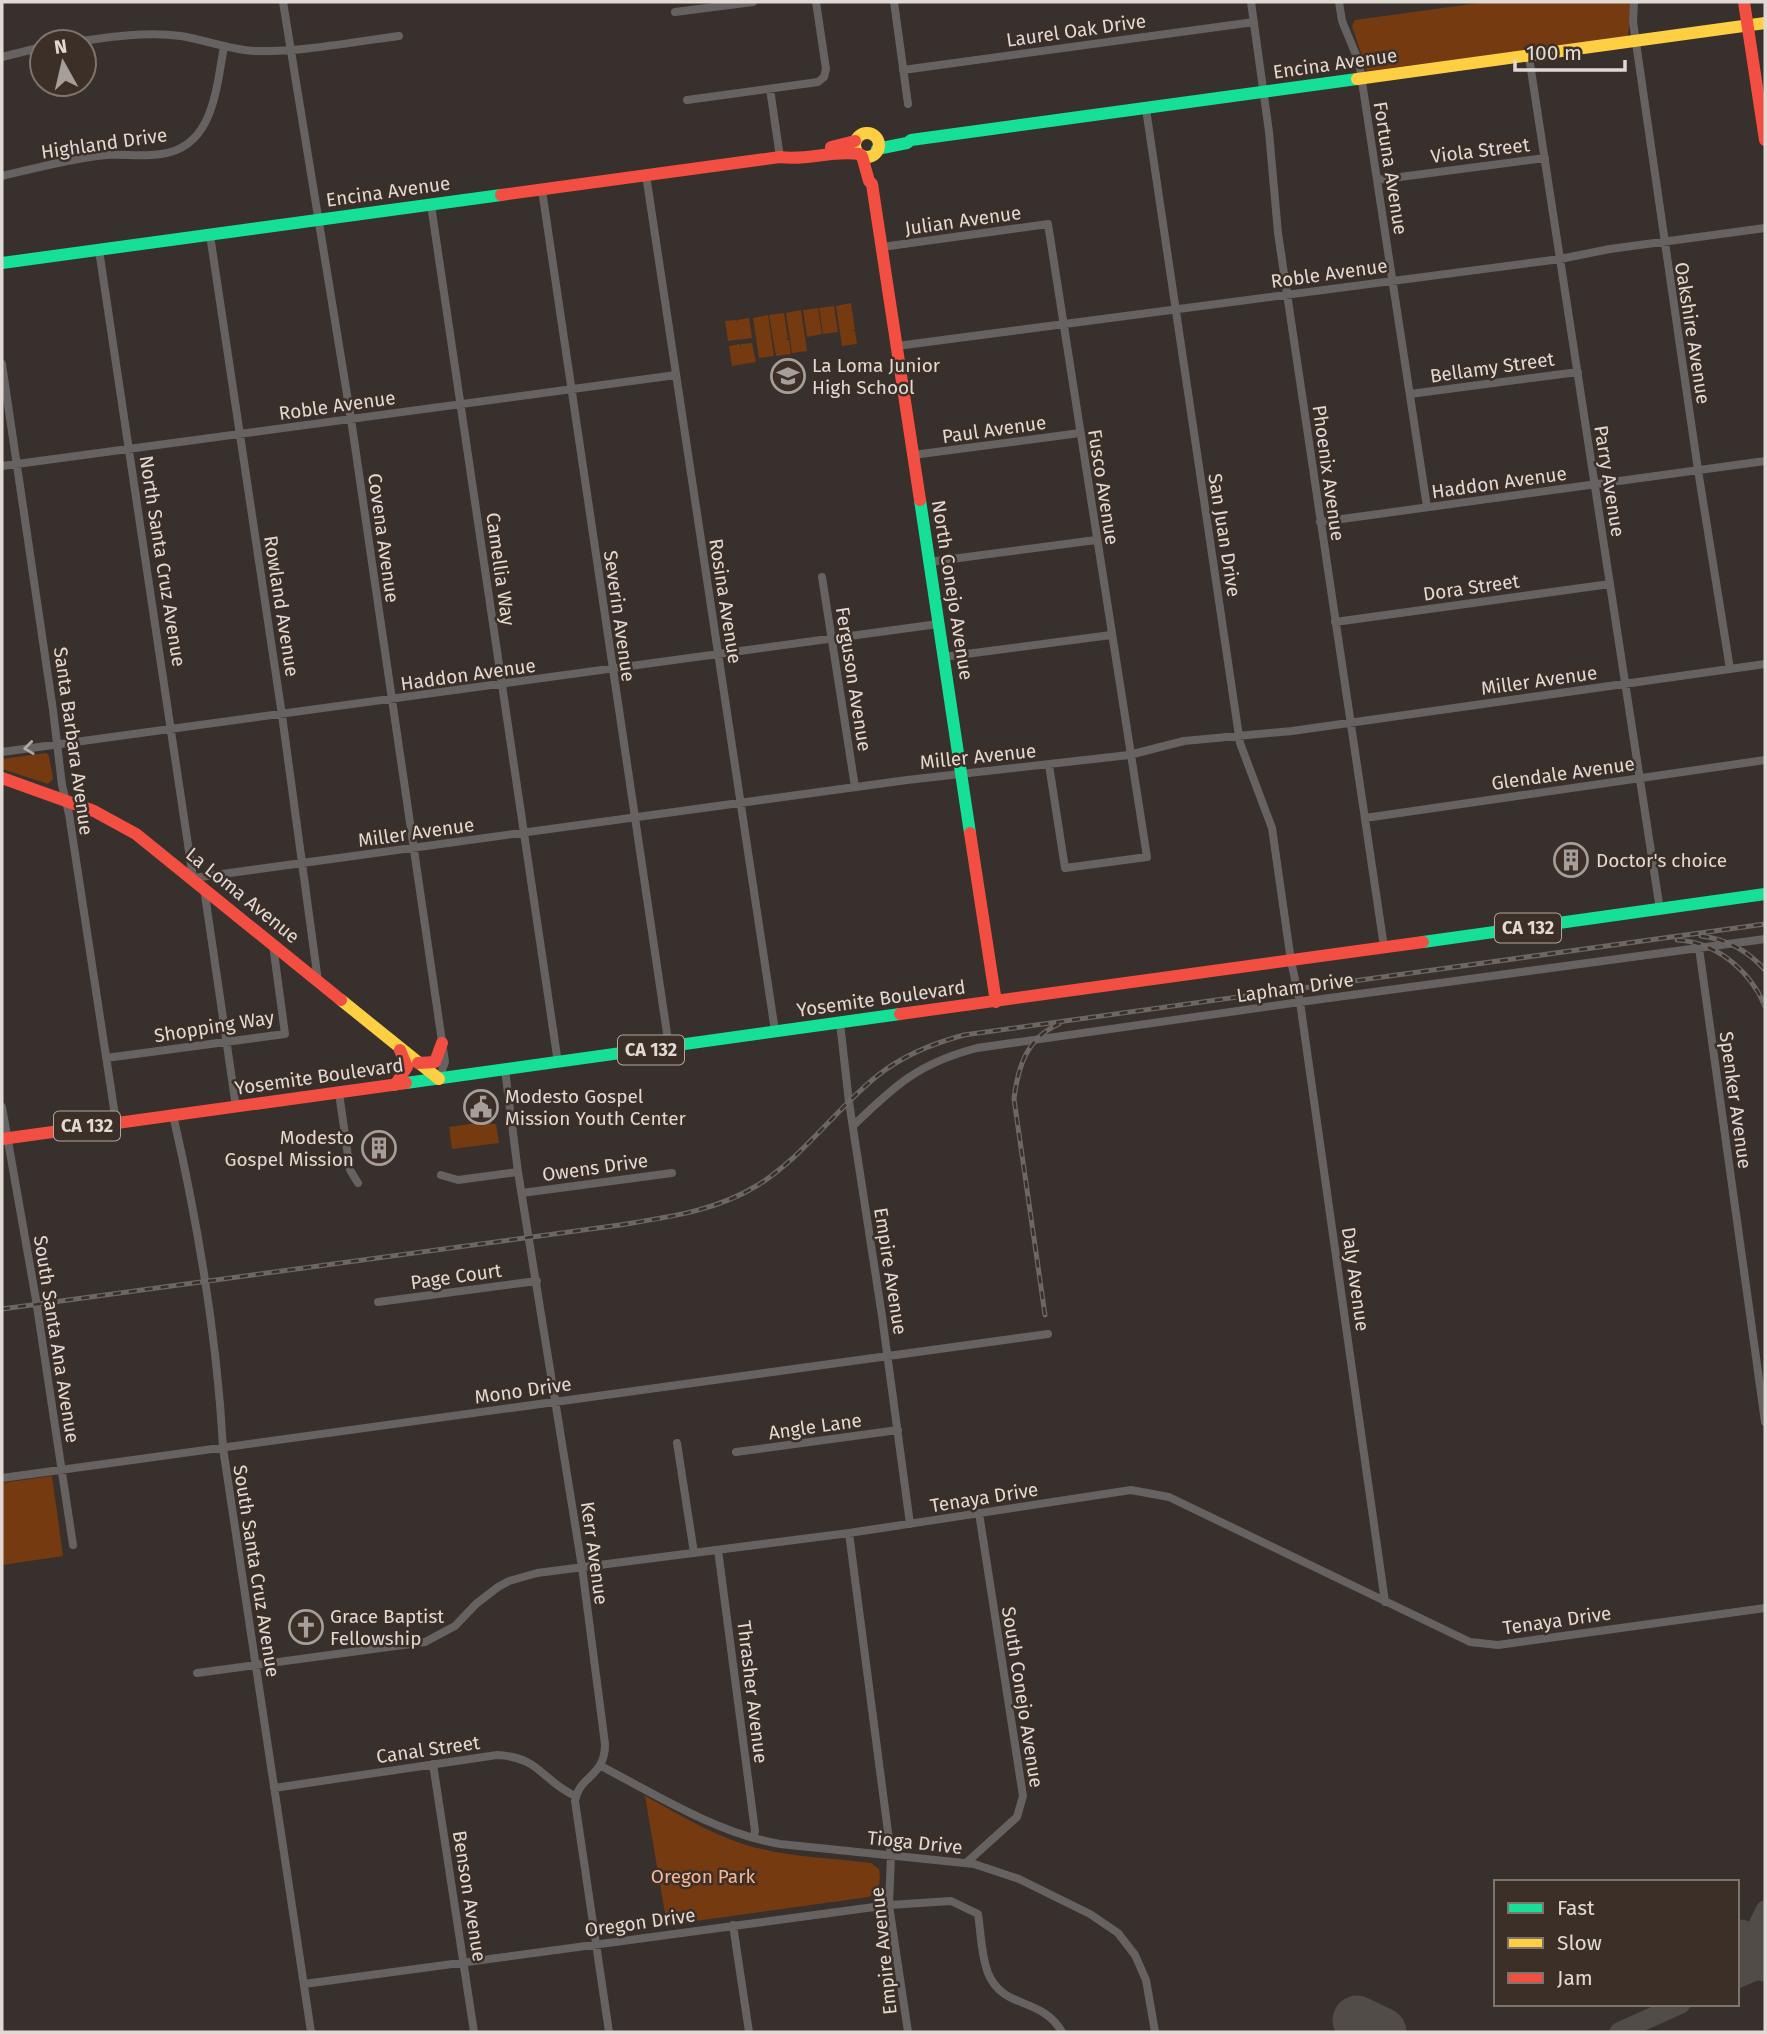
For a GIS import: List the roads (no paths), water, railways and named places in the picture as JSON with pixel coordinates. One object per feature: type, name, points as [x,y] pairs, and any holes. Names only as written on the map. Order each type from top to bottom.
[{"type":"street","name":"Covena Avenue","points":[[284,2],[351,419],[414,848],[445,1064],[439,1079]]},
{"type":"street","points":[[675,12],[753,2]]},
{"type":"street","points":[[687,100],[818,82],[824,77],[826,69],[816,2]]},
{"type":"street","points":[[894,2],[908,104]]},
{"type":"street","name":"Phoenix Avenue","points":[[1251,2],[1264,93],[1278,233],[1384,947]]},
{"type":"street","name":"Fortuna Avenue","points":[[1339,2],[1342,21],[1356,51],[1362,79],[1427,507]]},
{"type":"street","name":"Oakshire Avenue","points":[[1634,2],[1633,22],[1663,241],[1730,668]]},
{"type":"street","points":[[1744,2],[1765,140]]},
{"type":"street","name":"Laurel Oak Drive","points":[[903,70],[1254,22]]},
{"type":"street","name":"Encina Avenue","points":[[876,146],[906,138],[911,140],[1146,109],[1765,23]]},
{"type":"street","points":[[98,40],[163,35],[188,37],[224,47],[256,51],[291,50],[399,36]]},
{"type":"street","name":"Highland Drive","points":[[2,176],[84,158],[164,154],[185,146],[197,135],[209,116],[224,47]]},
{"type":"street","points":[[2,57],[28,50]]},
{"type":"street","name":"Parry Avenue","points":[[1529,57],[1660,910]]},
{"type":"street","points":[[770,89],[780,157]]},
{"type":"street","name":"San Juan Drive","points":[[1146,109],[1239,736],[1272,828],[1291,961]]},
{"type":"street","points":[[863,134],[870,134],[876,146],[869,156],[859,150],[863,134]]},
{"type":"street","name":"North Conejo Avenue","points":[[872,184],[875,180],[876,146]]},
{"type":"street","name":"Encina Avenue","points":[[2,264],[780,157],[788,159],[859,150]]},
{"type":"street","name":"North Conejo Avenue","points":[[859,150],[872,184],[996,1002]]},
{"type":"street","name":"Viola Street","points":[[1377,180],[1545,158]]},
{"type":"street","name":"Rosina Avenue","points":[[646,175],[775,1031]]},
{"type":"street","name":"Severin Avenue","points":[[542,190],[668,1047]]},
{"type":"street","name":"Camellia Way","points":[[431,205],[558,1063]]},
{"type":"street","name":"Julian Avenue","points":[[882,247],[1048,224]]},
{"type":"street","name":"Fusco Avenue","points":[[1048,224],[1147,857],[1065,868],[1049,765]]},
{"type":"street","name":"Roble Avenue","points":[[897,346],[1393,281],[1765,228]]},
{"type":"street","name":"Rowland Avenue","points":[[210,235],[282,715],[318,981]]},
{"type":"street","name":"North Santa Cruz Avenue","points":[[99,250],[193,878]]},
{"type":"street","name":"Santa Barbara Avenue","points":[[2,364],[56,745],[116,1122]]},
{"type":"street","name":"Bellamy Street","points":[[1410,394],[1578,372]]},
{"type":"street","name":"Roble Avenue","points":[[2,466],[676,375]]},
{"type":"street","name":"Paul Avenue","points":[[913,455],[1080,433]]},
{"type":"street","name":"Haddon Avenue","points":[[1320,522],[1765,461]]},
{"type":"street","points":[[929,562],[1096,540]]},
{"type":"street","name":"Ferguson Avenue","points":[[822,577],[855,787]]},
{"type":"street","name":"Dora Street","points":[[1335,622],[1610,584]]},
{"type":"street","name":"Haddon Avenue","points":[[2,752],[938,624]]},
{"type":"street","points":[[943,657],[1111,635]]},
{"type":"street","name":"Miller Avenue","points":[[193,878],[961,773],[1129,755],[1184,741],[1350,722],[1765,664]]},
{"type":"street","name":"Glendale Avenue","points":[[1365,818],[1765,760]]},
{"type":"street","name":"La Loma Avenue","points":[[2,778],[65,800],[127,828],[193,878],[400,1050],[439,1079]]},
{"type":"street","points":[[204,888],[236,1107]]},
{"type":"street","name":"Yosemite Boulevard","points":[[4,1138],[395,1086],[1765,894]]},
{"type":"street","name":"Lapham Drive","points":[[853,1126],[905,1078],[937,1060],[957,1053],[1037,1039],[1765,939]]},
{"type":"street","name":"Shopping Way","points":[[106,1058],[285,1034],[272,945]]},
{"type":"street","name":"Spenker Avenue","points":[[1699,948],[1765,1422]]},
{"type":"street","name":"Daly Avenue","points":[[1291,961],[1300,1002],[1385,1602]]},
{"type":"street","name":"Empire Avenue","points":[[841,1023],[853,1126],[888,1355],[910,1524]]},
{"type":"street","points":[[417,1063],[434,1062],[438,1058],[442,1043]]},
{"type":"street","points":[[395,1086],[407,1067],[400,1050]]},
{"type":"street","name":"Kerr Avenue","points":[[505,1070],[518,1172],[582,1567],[605,1744],[601,1766]]},
{"type":"street","points":[[339,1093],[350,1170],[358,1183]]},
{"type":"street","name":"South Santa Ana Avenue","points":[[2,1107],[4,1138],[13,1163],[73,1545]]},
{"type":"street","name":"South Santa Cruz Avenue","points":[[173,1115],[190,1189],[220,1388],[223,1448],[311,2032]]},
{"type":"street","points":[[441,1175],[458,1180],[518,1172]]},
{"type":"street","name":"Owens Drive","points":[[522,1193],[673,1173]]},
{"type":"street","name":"Page Court","points":[[378,1302],[537,1281]]},
{"type":"street","name":"Mono Drive","points":[[2,1478],[1048,1334]]},
{"type":"street","name":"Angle Lane","points":[[737,1452],[898,1430]]},
{"type":"street","points":[[677,1443],[694,1553]]},
{"type":"street","name":"Tenaya Drive","points":[[197,1673],[425,1642],[455,1626],[486,1596],[509,1581],[537,1573],[849,1533],[1116,1491],[1158,1494],[1177,1501],[1470,1642],[1498,1645],[1765,1608]]},
{"type":"street","name":"South Conejo Avenue","points":[[966,1863],[1017,1817],[1023,1796],[979,1513]]},
{"type":"street","name":"Empire Avenue","points":[[849,1533],[891,1855],[890,1905],[908,2032]]},
{"type":"street","name":"Thrasher Avenue","points":[[718,1550],[755,1831],[753,1838]]},
{"type":"street","name":"Canal Street","points":[[274,1788],[496,1755],[530,1762],[557,1786],[575,1796]]},
{"type":"street","name":"Benson Avenue","points":[[433,1764],[474,2032]]},
{"type":"street","points":[[601,1766],[580,1786],[575,1796],[610,2032]]},
{"type":"street","name":"Tioga Drive","points":[[601,1766],[702,1817],[753,1838],[780,1844],[966,1863],[1019,1879],[1096,1917],[1118,1933],[1132,1949],[1141,1967],[1149,1994],[1155,2032]]},
{"type":"street","name":"Oregon Drive","points":[[304,1984],[890,1905],[951,1902],[978,1914],[985,1963],[992,1981],[1009,1997],[1035,2006],[1050,2015],[1062,2032]]},
{"type":"street","points":[[733,1925],[748,2032]]},
{"type":"railway","points":[[2,1309],[620,1225],[709,1207],[742,1194],[775,1173],[805,1147],[862,1089],[897,1062],[941,1042],[964,1035],[1765,924]]},
{"type":"railway","points":[[1701,936],[1736,947],[1765,970]]},
{"type":"railway","points":[[1677,940],[1706,946],[1730,961],[1751,981],[1765,1006]]},
{"type":"railway","points":[[1045,1315],[1014,1099],[1018,1075],[1026,1054],[1039,1037],[1059,1024]]},
{"type":"place","name":"La Loma Junior High School","points":[[788,376]]},
{"type":"place","name":"Doctor's choice","points":[[1571,860]]},
{"type":"place","name":"Modesto Gospel Mission Youth Center","points":[[481,1107]]},
{"type":"place","name":"Modesto Gospel Mission","points":[[379,1148]]},
{"type":"place","name":"Grace Baptist Fellowship","points":[[306,1627]]},
{"type":"park label","name":"Oregon Park","points":[[703,1876]]}]
